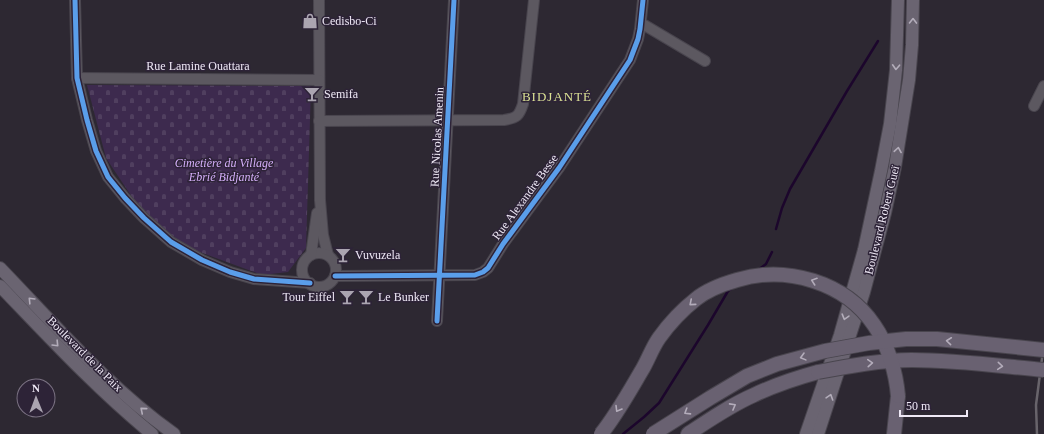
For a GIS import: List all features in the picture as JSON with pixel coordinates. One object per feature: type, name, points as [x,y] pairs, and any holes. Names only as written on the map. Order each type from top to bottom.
[{"type":"highway","points":[[601,434],[611,422],[642,371],[659,339],[676,318],[697,298],[729,282],[753,276],[775,274],[810,279],[832,288],[856,305],[875,326],[888,351],[895,374],[898,396],[894,434]]},
{"type":"highway","points":[[653,434],[747,376],[777,364],[825,351],[869,343],[906,339],[937,339],[1044,350]]},
{"type":"highway","points":[[688,434],[753,395],[782,383],[818,372],[864,363],[912,360],[959,362],[1044,370]]},
{"type":"main road","name":"Boulevard Robert Gueï","points":[[806,434],[840,335],[864,250],[881,171],[890,124],[896,70],[898,0]]},
{"type":"main road","name":"Boulevard Robert Gueï","points":[[818,434],[864,292],[885,213],[895,167],[909,80],[912,45],[913,0]]},
{"type":"main road","name":"Boulevard de la Paix","points":[[0,268],[93,365],[143,410],[174,434]]},
{"type":"main road","name":"Boulevard de la Paix","points":[[0,286],[89,378],[152,434]]},
{"type":"street","points":[[75,0],[77,78],[87,120],[96,151],[108,177],[125,198],[166,238],[202,260],[230,272],[254,279],[310,283]]},
{"type":"street","points":[[319,0],[320,200],[323,235],[328,255]]},
{"type":"street","name":"Rue Nicolas Amenin","points":[[437,321],[454,0]]},
{"type":"street","points":[[319,121],[513,119],[519,115],[523,104],[534,0]]},
{"type":"street","name":"Rue Alexandre Besse","points":[[335,276],[475,275],[488,268],[559,168],[630,60],[638,40],[643,0]]},
{"type":"street","points":[[641,24],[705,61]]},
{"type":"street","name":"Rue Lamine Ouattara","points":[[77,78],[319,80]]},
{"type":"street","points":[[1034,106],[1044,86]]},
{"type":"street","points":[[311,255],[320,200]]},
{"type":"street","points":[[322,253],[328,255],[335,265],[335,276],[326,285],[315,286],[305,278],[303,266],[306,259],[311,255],[322,253]]},
{"type":"green space","name":"Cimetière du Village Ebrié Bidjanté","points":[[87,85],[311,86],[306,248],[288,272],[262,275],[189,248],[144,215],[106,158]]},
{"type":"waterway","points":[[776,229],[782,208],[790,189],[878,41]]},
{"type":"waterway","points":[[758,270],[766,264],[772,252]]},
{"type":"waterway","points":[[623,434],[659,403],[728,291],[733,288]]},
{"type":"railway","points":[[1037,434],[1036,405],[1044,343]]},
{"type":"cycle path","points":[[75,0],[77,78],[87,120],[96,151],[108,177],[125,198],[144,218],[171,242],[202,260],[230,272],[254,279],[310,283]]},
{"type":"cycle path","points":[[437,321],[454,0]]},
{"type":"cycle path","points":[[335,276],[475,275],[488,268],[503,244],[559,168],[630,60],[638,39],[643,0]]},
{"type":"place","name":"Cedisbo-Ci","points":[[310,21]]},
{"type":"place","name":"Semifa","points":[[312,94]]},
{"type":"place","name":"Vuvuzela","points":[[343,255]]},
{"type":"place","name":"Tour Eiffel","points":[[347,297]]},
{"type":"place","name":"Le Bunker","points":[[366,297]]},
{"type":"district","name":"BIDJANTÉ","points":[[557,96]]}]
